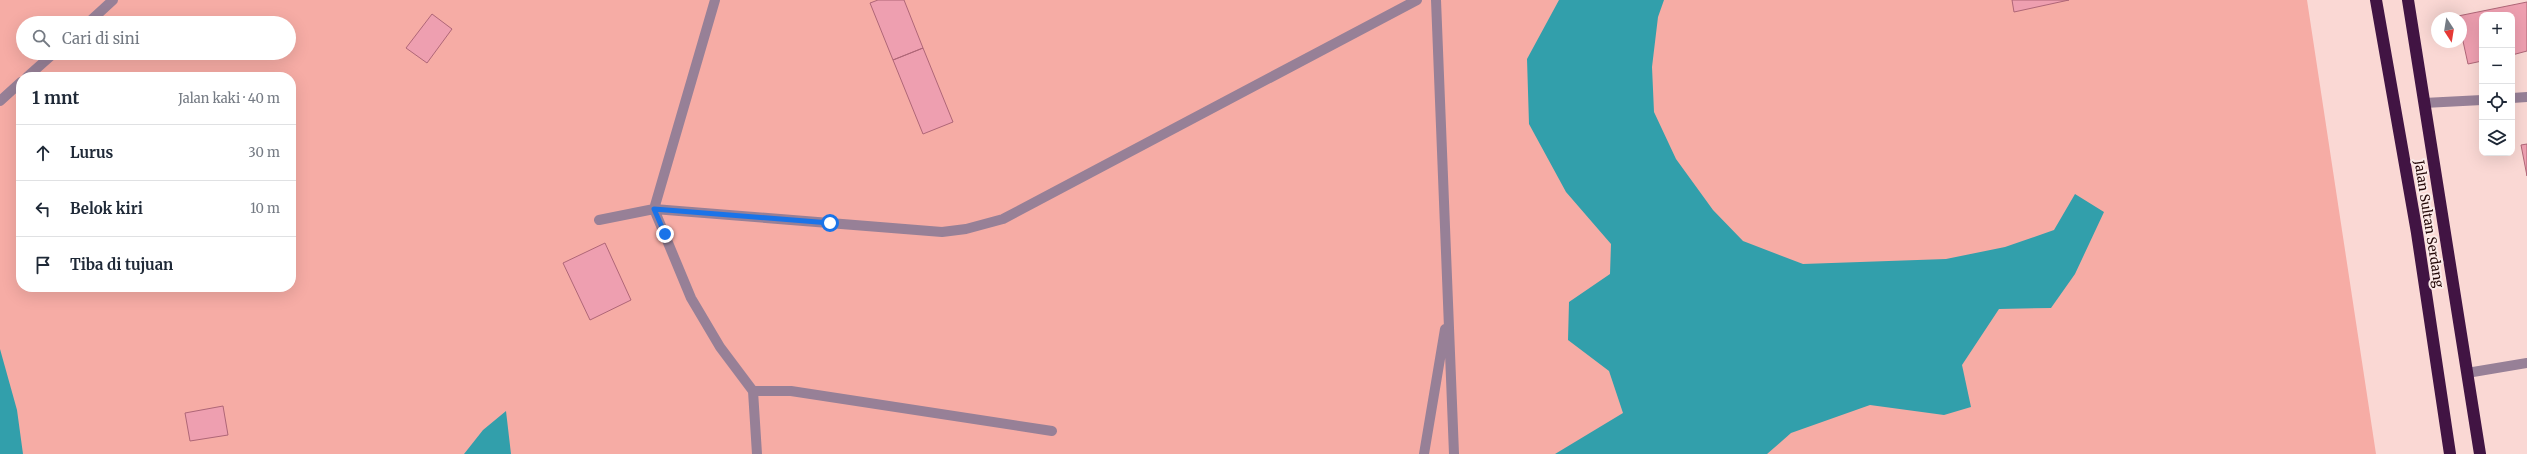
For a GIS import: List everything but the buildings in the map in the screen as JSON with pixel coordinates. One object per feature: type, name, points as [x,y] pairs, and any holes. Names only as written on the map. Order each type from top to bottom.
[{"type":"highway","name":"Jalan Sultan Serdang","points":[[2376,0],[2417,234],[2450,454]]},
{"type":"highway","name":"Jalan Sultan Serdang","points":[[2408,0],[2480,454]]},
{"type":"street","points":[[96,16],[113,0]]},
{"type":"street","points":[[714,0],[654,209],[691,298],[720,347],[753,391],[757,454]]},
{"type":"street","points":[[599,220],[654,209],[785,218],[904,230],[942,232],[973,227],[1003,219],[1417,0]]},
{"type":"street","points":[[1436,0],[1454,454]]},
{"type":"street","points":[[33,72],[46,60]]},
{"type":"street","points":[[0,101],[16,87]]},
{"type":"street","points":[[2515,98],[2527,97]]},
{"type":"street","points":[[2424,103],[2479,100]]},
{"type":"street","points":[[1424,454],[1448,307]]},
{"type":"street","points":[[2467,373],[2527,363]]},
{"type":"street","points":[[753,391],[791,391],[1052,431]]},
{"type":"shaded area","points":[[0,0],[2307,0],[2376,454],[0,454]]},
{"type":"water","points":[[1559,0],[1664,0],[1658,17],[1652,67],[1654,112],[1676,159],[1713,210],[1743,241],[1803,264],[1946,259],[2005,247],[2054,230],[2075,194],[2104,212],[2075,274],[2051,308],[1999,309],[1962,365],[1971,407],[1944,415],[1870,405],[1791,433],[1767,454],[1555,454],[1623,413],[1609,371],[1568,340],[1569,302],[1610,274],[1611,244],[1566,192],[1529,124],[1527,59]]},
{"type":"water","points":[[0,349],[17,410],[23,454],[0,454]]},
{"type":"water","points":[[506,411],[511,454],[464,454],[483,430]]},
{"type":"route","points":[[665,234],[654,209],[785,218],[830,223]]}]
